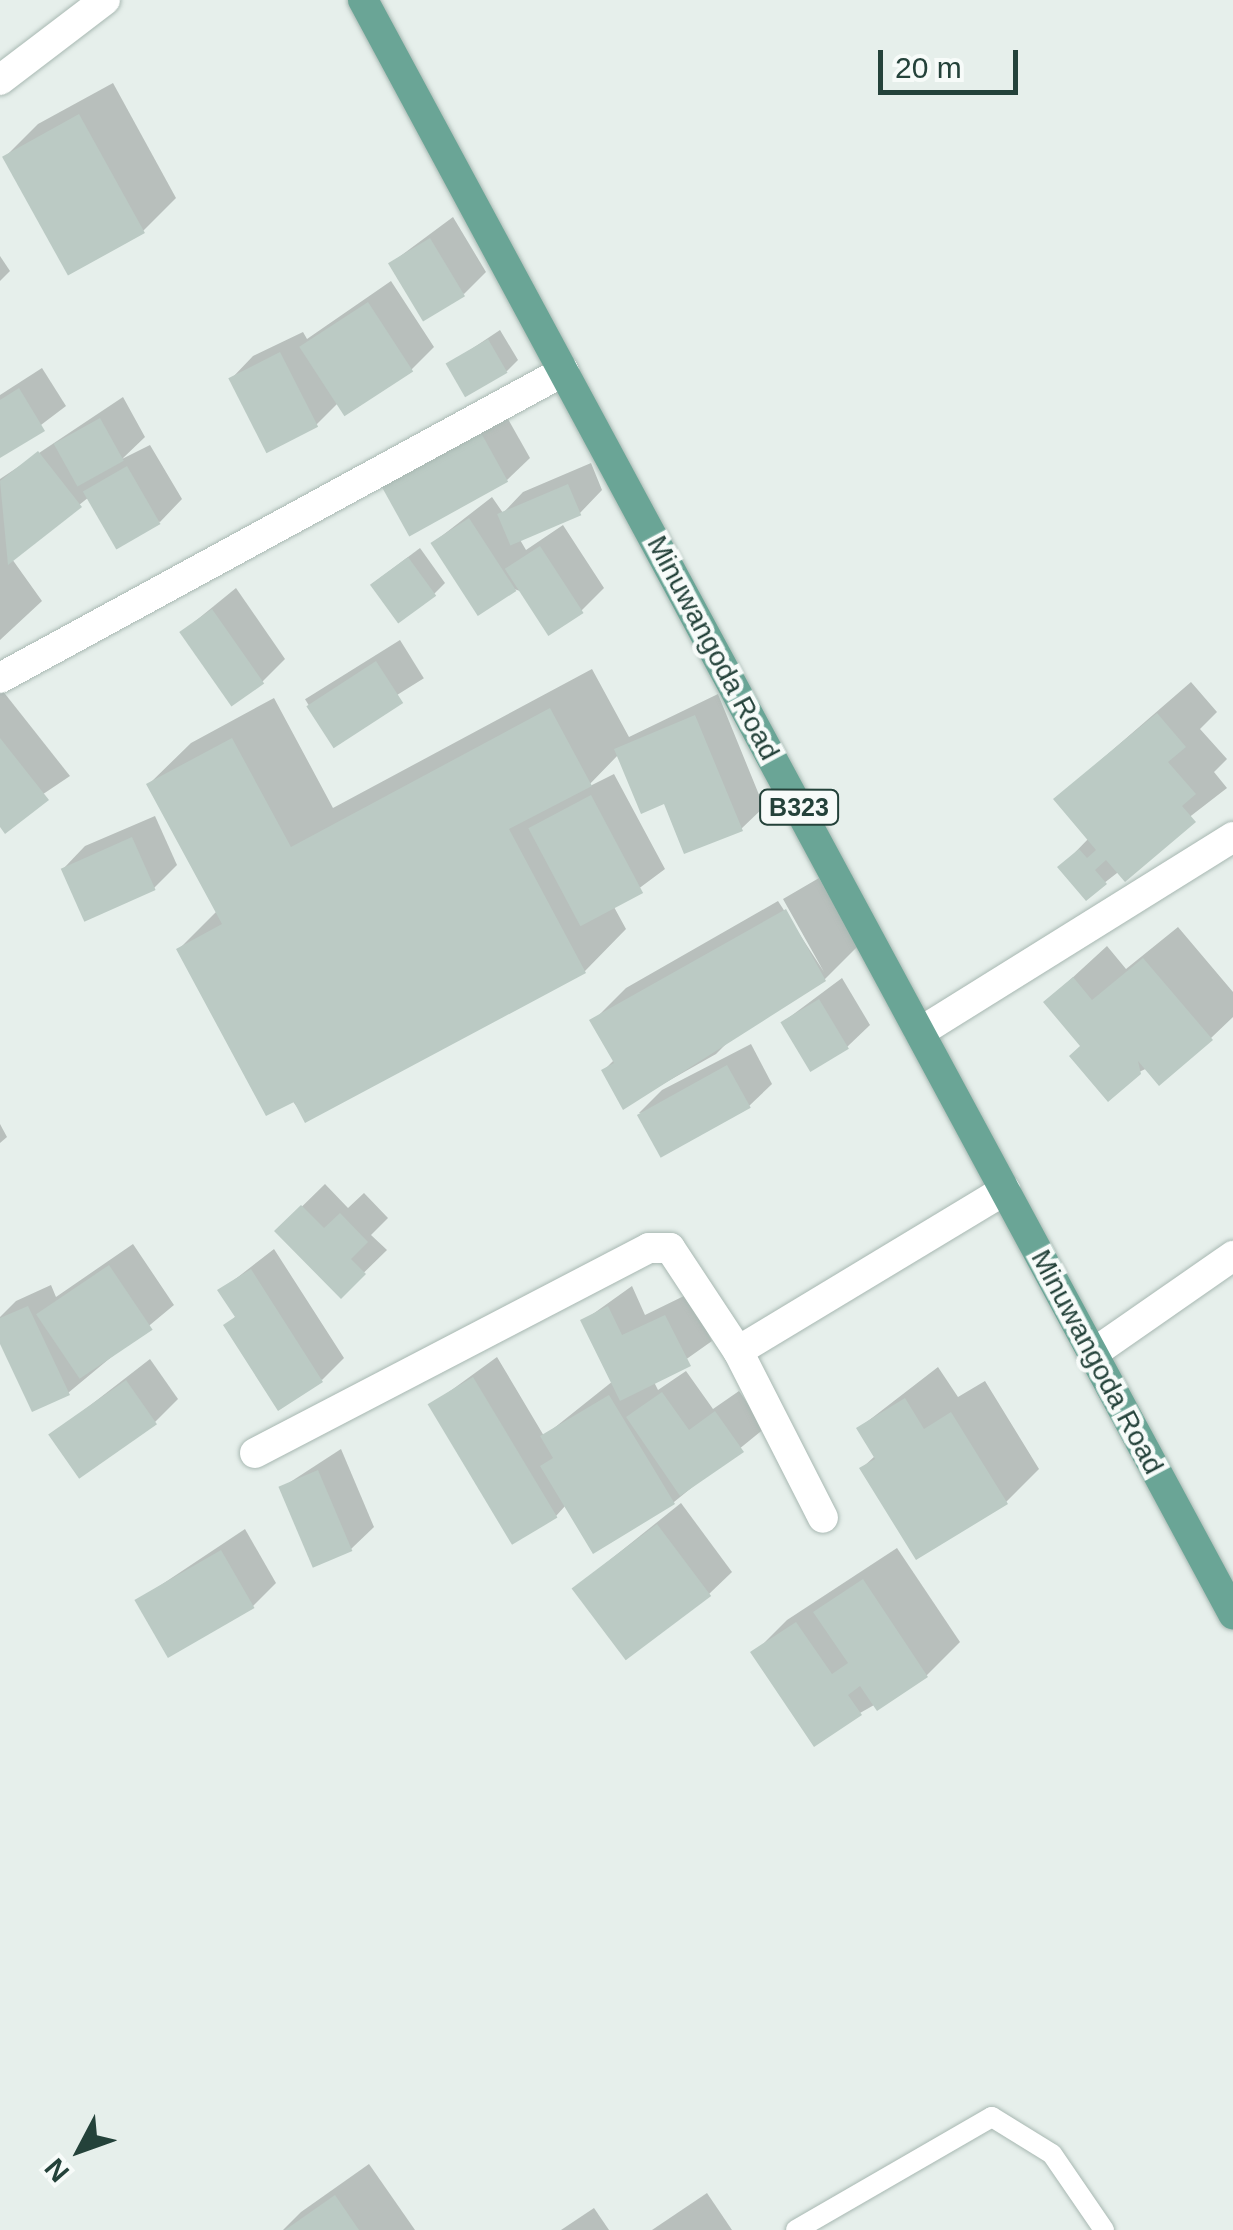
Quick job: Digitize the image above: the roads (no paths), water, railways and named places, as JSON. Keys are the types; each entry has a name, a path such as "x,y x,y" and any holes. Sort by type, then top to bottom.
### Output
{"main road":[{"name":"Minuwangoda Road","path":"363,0 1233,1614"}],"street":[{"path":"0,80 105,0"},
{"path":"0,678 564,372"},
{"path":"920,1032 1233,837"},
{"path":"738,1350 1005,1190"},
{"path":"255,1453 650,1248 670,1248 689,1265 738,1350 823,1518"},
{"path":"1092,1354 1233,1256"}],"lane":[{"path":"796,2230 992,2117 1052,2154 1104,2230"}]}
